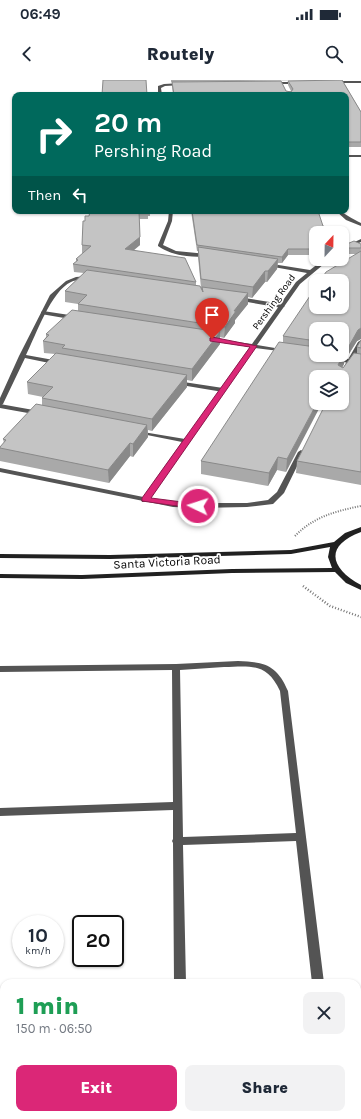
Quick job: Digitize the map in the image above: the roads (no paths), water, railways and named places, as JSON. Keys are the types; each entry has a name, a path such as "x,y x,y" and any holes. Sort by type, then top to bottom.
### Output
{"street":[{"path":"160,92 159,87 171,82 186,84"},
{"path":"270,83 305,82"},
{"path":"326,82 361,82"},
{"path":"283,83 286,89"},
{"path":"349,156 361,156"},
{"path":"171,214 170,221 160,245 163,248 175,252 212,256"},
{"path":"343,214 361,225"},
{"path":"349,246 361,240"},
{"path":"265,263 311,272"},
{"name":"Pershing Road","path":"145,500 298,283 318,266"},
{"path":"46,415 0,405 22,356 52,296 65,282 72,279 94,278"},
{"path":"235,299 282,306"},
{"path":"43,313 82,319"},
{"path":"205,338 289,352"},
{"path":"361,342 349,361 361,363"},
{"path":"22,356 68,364"},
{"path":"169,381 223,390"},
{"path":"130,430 187,440"},
{"path":"0,470 145,500 198,506 247,505 270,502 280,493 305,445"},
{"path":"361,529 341,537 334,544 331,557 335,570 345,580 361,588"},
{"name":"Santa Victoria Road","path":"0,556 110,557 277,553 295,552 334,544"},
{"name":"Santa Victoria Road","path":"0,576 82,577 232,571 335,570"},
{"path":"0,669 176,667 252,663 267,668 278,677 284,691 318,979"},
{"path":"176,667 180,979"},
{"path":"0,812 177,806"},
{"path":"177,841 301,837"}]}
